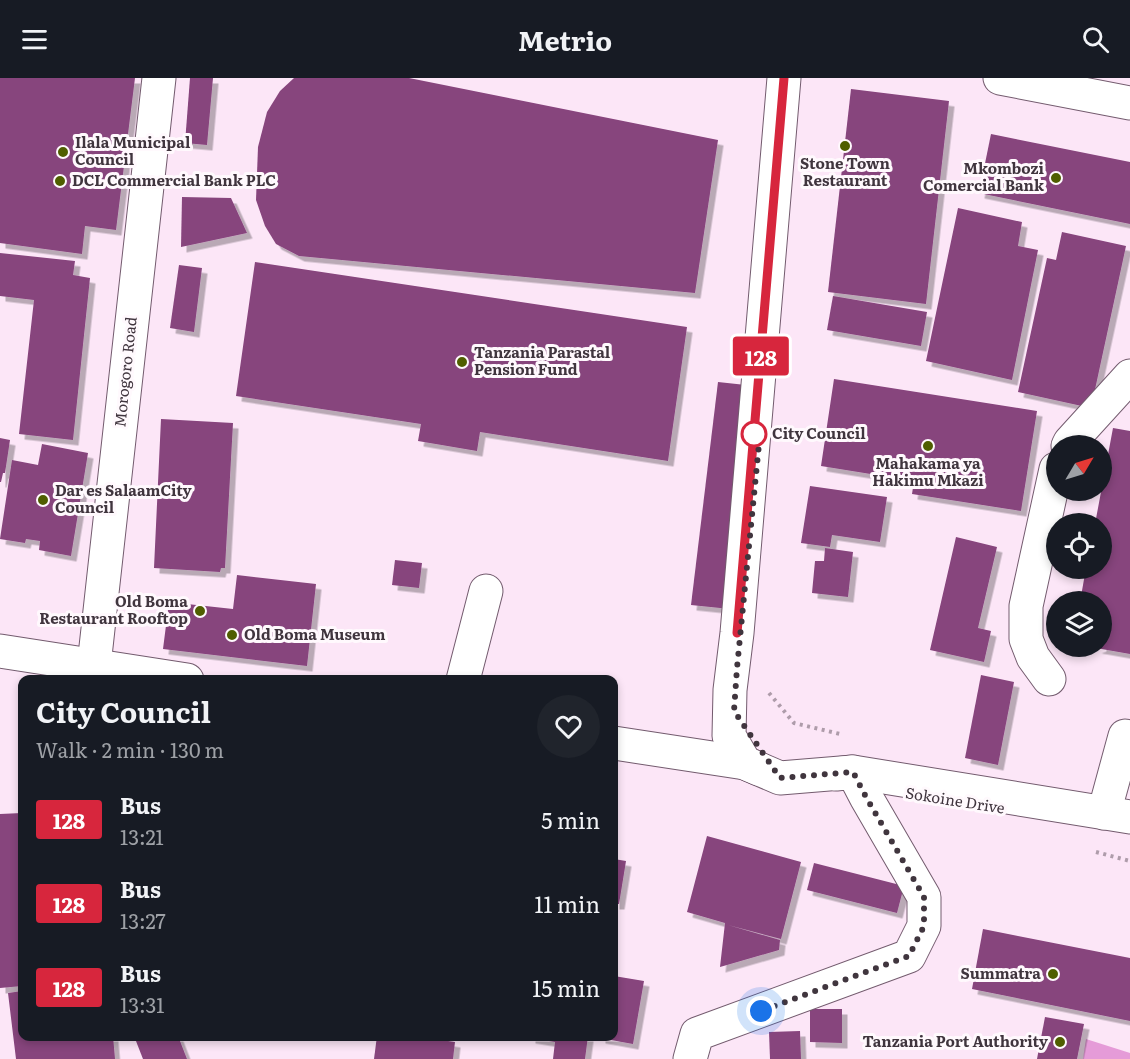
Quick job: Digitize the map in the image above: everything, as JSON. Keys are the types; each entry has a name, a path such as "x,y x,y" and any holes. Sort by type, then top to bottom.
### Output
{"street":[{"name":"Morogoro Road","path":"94,665 159,78"},
{"path":"745,763 729,736 730,690 737,633 784,78"},
{"path":"780,778 734,711 784,174 784,78"},
{"path":"1000,78 1130,103"},
{"path":"1076,435 1130,376"},
{"path":"1049,501 1026,606 1026,639 1033,657 1049,680"},
{"path":"464,675 486,591"},
{"path":"0,651 156,675"},
{"path":"0,675 44,657"},
{"path":"1120,814 1125,736"},
{"name":"Sokoine Drive","path":"618,744 745,763 780,778 1120,814"},
{"path":"690,1059 697,1034 909,956 924,926 924,897 853,772"},
{"name":"Sokoine Drive","path":"780,778 853,772 1120,814"}],"shaded area":[{"path":"1086,1039 1130,1053 1130,1059 1083,1059"}],"building":[{"name":"Ilala Municipal Council","path":"0,78 135,78 116,230 85,226 82,254 0,243"},
{"path":"190,78 213,78 207,145 185,143"},
{"path":"294,78 409,78 718,140 695,293 299,256 276,244 265,226 256,200 258,147 267,112 280,91"},
{"path":"851,89 949,101 926,304 828,292"},
{"name":"Mkombozi Comercial Bank","path":"991,134 1130,162 1130,224 979,193"},
{"path":"182,197 231,198 247,233 181,247"},
{"path":"958,208 1022,222 1018,246 1038,250 1012,380 926,361"},
{"path":"1062,232 1126,246 1091,408 1018,392 1047,258 1056,260"},
{"path":"0,253 75,261 73,275 90,278 73,440 19,434 34,300 0,296"},
{"name":"Tanzania Parastal Pension Fund","path":"255,262 687,327 668,461 480,432 477,451 418,441 421,424 236,396"},
{"path":"179,265 202,268 194,332 170,328"},
{"path":"833,296 927,312 921,346 827,330"},
{"name":"Mahakama ya Hakimu Mkazi","path":"834,379 1037,411 1021,511 912,494 914,481 821,466"},
{"path":"718,382 755,386 730,609 691,605"},
{"path":"161,419 233,423 225,568 221,568 220,572 154,568"},
{"path":"1113,428 1130,431 1130,654 1112,651 1112,591 1082,591 1084,579 1112,579 1112,513 1097,513 1099,501 1112,501"},
{"path":"0,438 10,440 5,473 3,473 1,482 0,482"},
{"name":"Dar es SalaamCity Council","path":"42,444 88,453 71,556 39,550 40,541 26,539 25,543 0,539 12,460 38,465"},
{"name":"Mahakama ya Hakimu Mkazi","path":"810,486 887,497 880,542 832,535 830,547 801,543"},
{"path":"956,537 997,547 978,628 991,631 984,662 930,650"},
{"path":"825,548 853,552 848,597 812,593 815,561 824,561"},
{"path":"395,560 422,563 419,588 392,585"},
{"path":"237,575 316,584 307,666 163,649 169,602 233,609"},
{"path":"981,675 1014,682 998,765 965,758"},
{"path":"18,813 18,986 0,988 0,814"},
{"path":"707,836 801,862 781,939 728,925 780,940 779,950 720,967 725,923 687,912"},
{"path":"618,860 626,861 618,904"},
{"path":"814,863 904,886 897,913 807,890"},
{"name":"Summatra","path":"983,929 1130,958 1130,1021 972,989"},
{"path":"618,977 644,981 633,1044 616,1041"},
{"path":"18,992 18,1041 113,1041 115,1059 16,1059 8,993"},
{"path":"810,1009 842,1009 842,1043 810,1042"},
{"name":"Tanzania Port Authority","path":"1045,1017 1084,1024 1077,1059 1037,1059"},
{"path":"800,1031 801,1059 770,1059 769,1032"},
{"path":"136,1041 180,1041 187,1059 143,1059"},
{"path":"376,1041 455,1042 453,1059 374,1059"},
{"path":"549,1041 587,1041 585,1059 553,1059 555,1042"}],"bus line":[{"name":"128","path":"737,633 784,78"}],"place":[{"name":"Stone Town Restaurant","path":"845,146"},
{"name":"Ilala Municipal Council","path":"63,152"},
{"name":"Mkombozi Comercial Bank","path":"1056,178"},
{"name":"DCL Commercial Bank PLC","path":"60,181"},
{"name":"Tanzania Parastal Pension Fund","path":"462,362"},
{"name":"City Council","path":"754,434"},
{"name":"Mahakama ya Hakimu Mkazi","path":"928,446"},
{"name":"Dar es SalaamCity Council","path":"43,500"},
{"name":"Old Boma Restaurant Rooftop","path":"200,611"},
{"name":"Old Boma Museum","path":"232,635"},
{"name":"Summatra","path":"1053,974"},
{"name":"Tanzania Port Authority","path":"1060,1042"}],"route":[{"path":"754,434 760,434 734,711 780,778 853,772 924,897 924,926 909,956 761,1011"}]}
